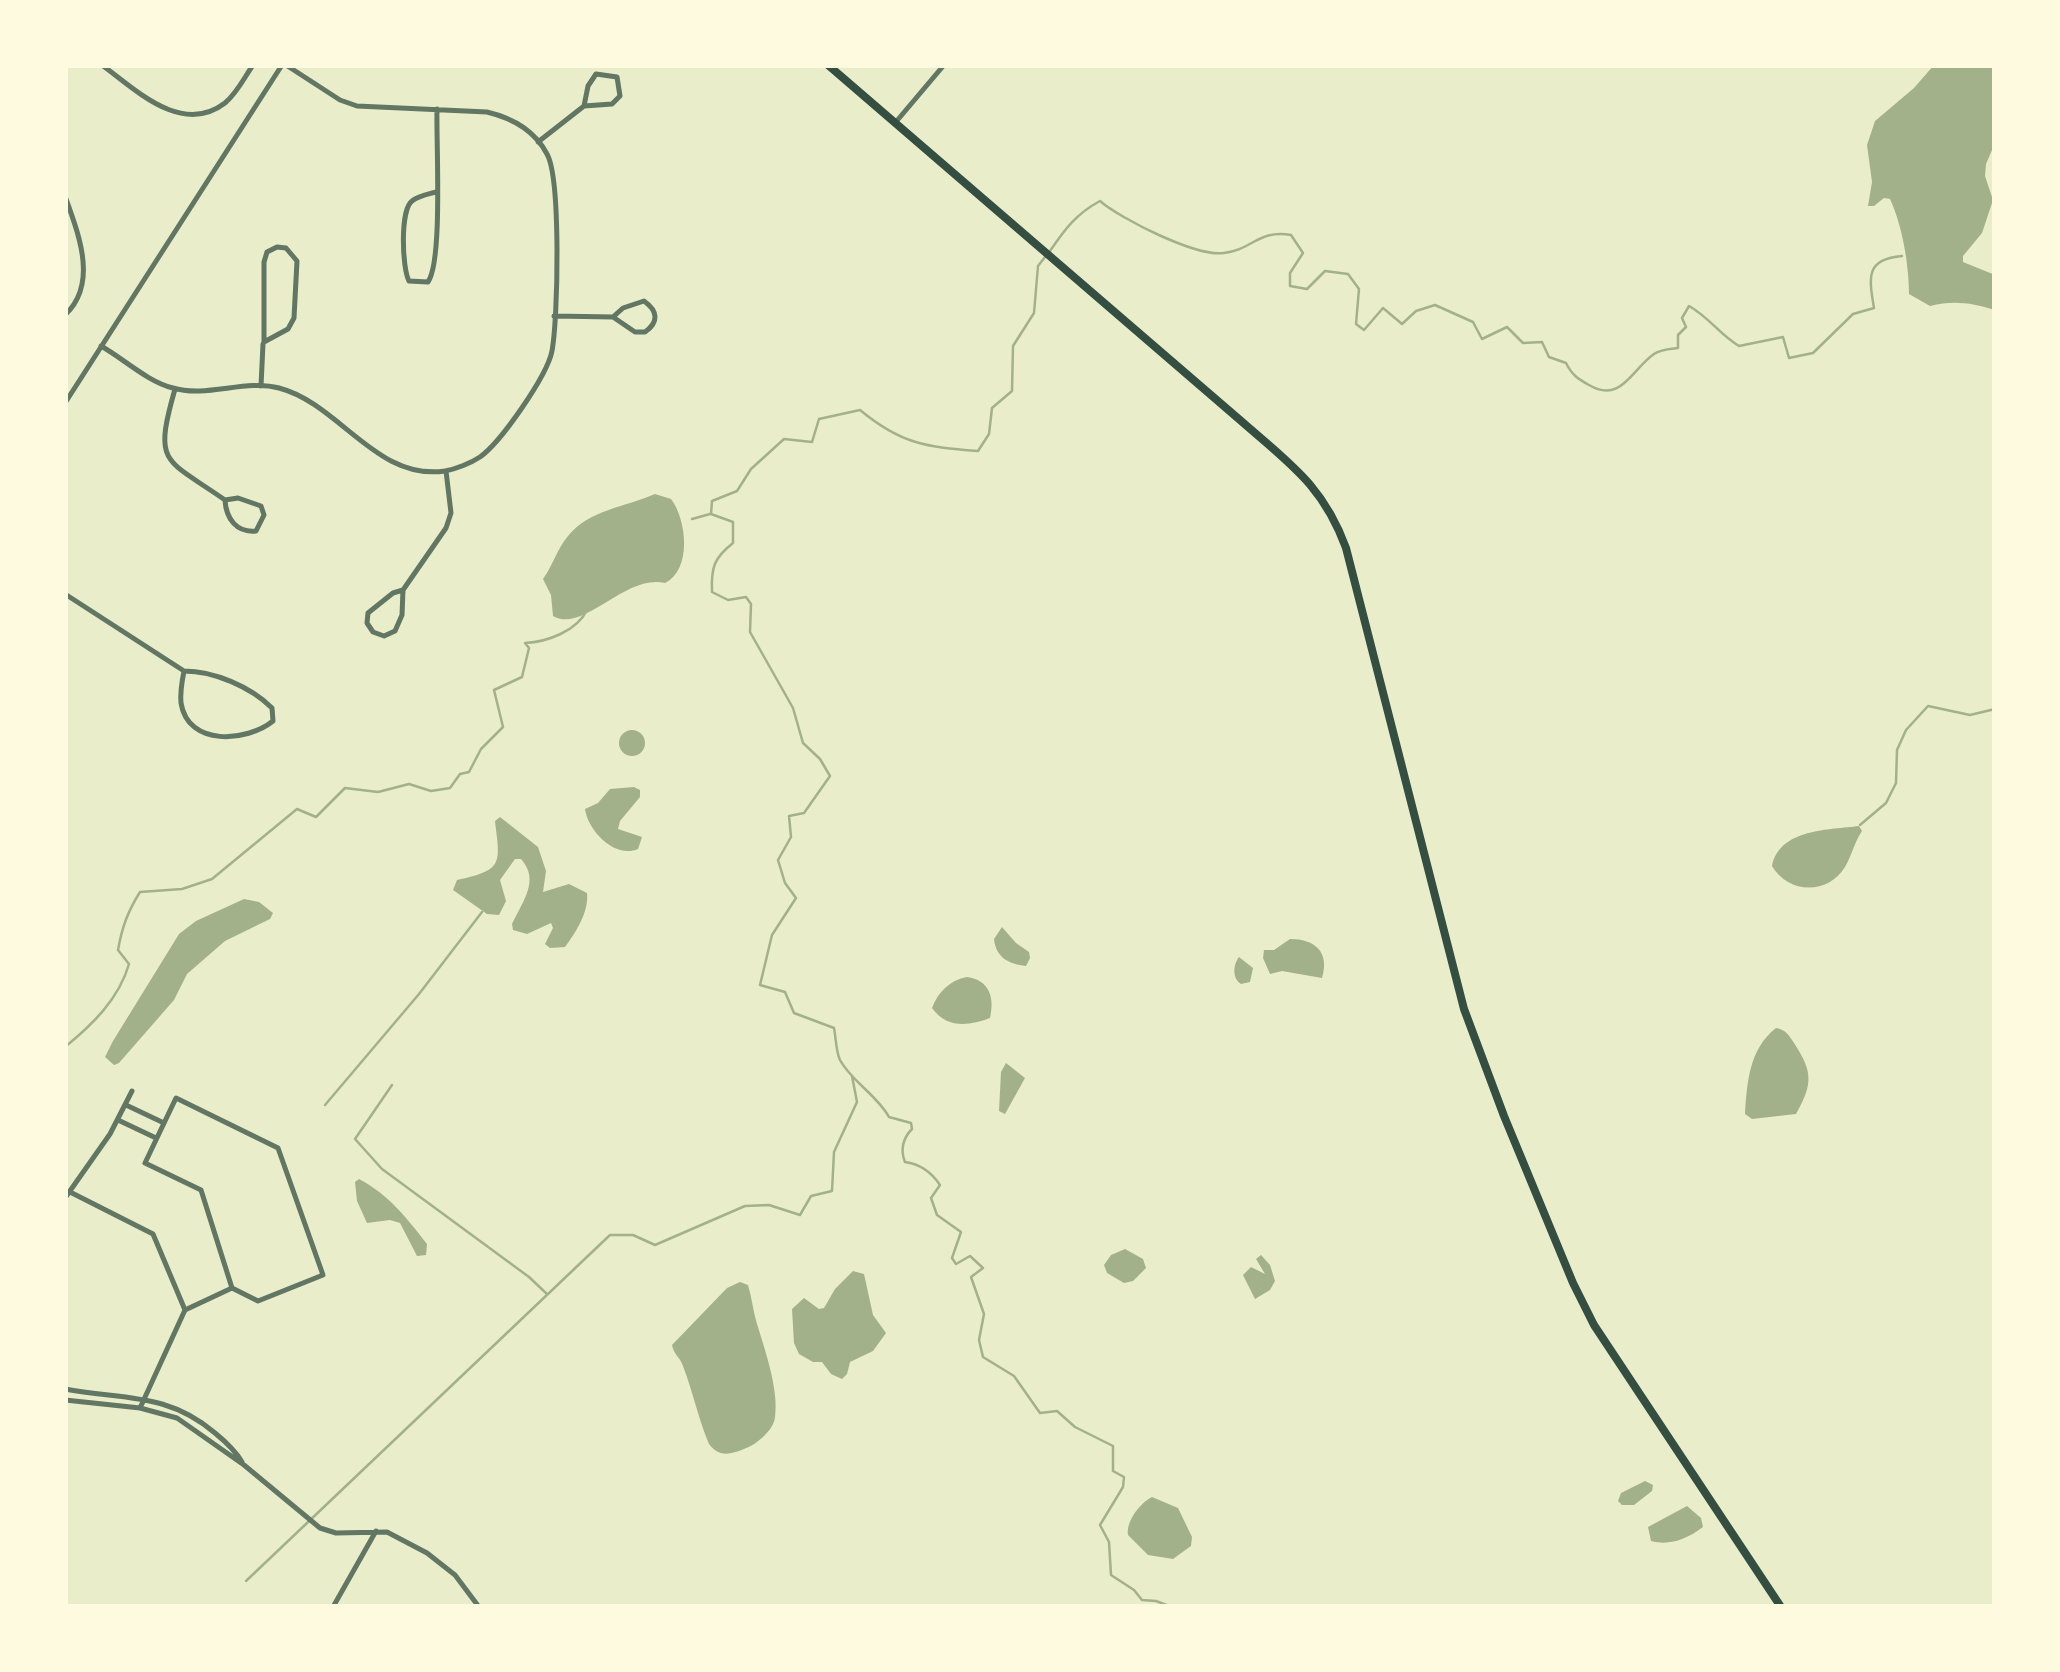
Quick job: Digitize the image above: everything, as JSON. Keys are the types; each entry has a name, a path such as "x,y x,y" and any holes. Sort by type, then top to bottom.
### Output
{"main road":[{"path":"828,65 1306,478 1324,500 1346,548 1453,974 1504,1116 1573,1283 1594,1324 1782,1607"}],"street":[{"path":"102,65 141,94 172,112 186,115 203,114 227,101 252,65"},
{"path":"65,403 101,346 284,65 340,100 357,106 470,110 508,116 548,155 554,184 552,352 544,372 480,457 446,471 398,466 313,406 281,389 175,389 101,346"},
{"path":"895,123 944,65"},
{"path":"538,142 584,106 612,104 620,96 617,76 596,74 588,86 584,106"},
{"path":"436,109 436,192 435,272 428,282 420,284 410,280 404,271 405,210 413,200 436,192"},
{"path":"65,196 82,244 84,278 72,308 65,315"},
{"path":"262,386 264,262 267,252 286,248 297,261 294,318 288,328 264,342"},
{"path":"554,316 614,317 635,332 645,332 654,326 656,318 653,306 644,301 634,302 614,317"},
{"path":"175,389 162,437 169,461 225,500 238,498 261,506 264,515 256,532 236,528 225,500"},
{"path":"403,590 368,613 367,622 373,632 384,636 395,631 402,615 403,590 446,528 452,513 446,471"},
{"path":"65,594 184,671 231,682 262,697 272,708 272,720 260,732 241,736 223,738 204,733 188,720 181,705 184,671"},
{"path":"132,1091 118,1120 67,1195 153,1234 184,1310"},
{"path":"176,1098 278,1148 323,1275 258,1300 232,1288 201,1190 145,1163 164,1123 176,1098"},
{"path":"126,1105 164,1123"},
{"path":"118,1120 157,1138"},
{"path":"140,1408 184,1310 232,1288"},
{"path":"65,1389 171,1405 196,1418 237,1453 244,1465"},
{"path":"65,1400 140,1408 183,1422 244,1465 318,1526 336,1533 376,1531 402,1538 441,1562 462,1582 479,1607"},
{"path":"333,1607 376,1531"}],"shaded area":[{"path":"1934,65 1995,65 1995,143 1985,176 1993,200 1982,233 1963,256 1963,262 1995,275 1995,310 1963,303 1930,306 1909,294 1904,245 1890,199 1868,206 1872,182 1867,145 1875,121"},
{"path":"655,494 671,499 681,519 683,556 674,577 665,583 635,586 578,617 553,616 551,595 543,579 568,536 586,520"},
{"path":"632,730 641,734 645,743 641,752 632,756 623,752 619,743 623,734"},
{"path":"610,789 640,790 640,797 618,829 642,837 638,849 620,850 597,834 585,809 598,803"},
{"path":"500,817 538,847 546,871 543,892 569,884 587,893 584,914 565,947 550,948 545,944 553,928 551,923 527,934 513,930 529,883 527,867 521,859 515,859 500,880 506,901 499,915 487,914 453,890 457,880 483,873 496,863 495,821"},
{"path":"1859,826 1862,831 1847,862 1829,883 1798,886 1772,866 1785,844 1795,838 1821,830"},
{"path":"244,899 259,902 273,913 270,919 225,941 187,974 174,1000 114,1065 105,1057 179,934 196,921"},
{"path":"1002,927 1029,952 1026,966 1009,962 997,951 994,939"},
{"path":"1290,939 1307,941 1318,949 1324,961 1322,978 1282,971 1270,974 1264,950 1274,950"},
{"path":"1239,957 1253,968 1250,982 1241,984 1236,978"},
{"path":"967,977 981,982 989,991 990,1018 966,1024 944,1020 932,1008 935,1002 950,984"},
{"path":"1776,1028 1787,1033 1800,1053 1809,1078 1806,1094 1796,1114 1752,1119 1745,1114 1751,1067 1760,1046"},
{"path":"1006,1063 1025,1078 1005,1114 999,1111 1001,1072"},
{"path":"359,1179 404,1216 427,1244 426,1255 417,1256 400,1223 367,1223 357,1201 355,1182"},
{"path":"1125,1249 1143,1259 1146,1268 1133,1281 1124,1283 1107,1273 1104,1265 1111,1255"},
{"path":"1261,1255 1270,1265 1275,1281 1270,1290 1255,1299 1243,1275 1251,1267 1265,1274 1256,1259"},
{"path":"853,1271 864,1274 873,1315 886,1333 873,1351 850,1362 842,1379 831,1374 822,1362 799,1354 794,1343 792,1309 804,1298 819,1309 824,1308 835,1289"},
{"path":"740,1282 748,1285 770,1370 775,1417 759,1441 725,1454 709,1444 672,1345 727,1288"},
{"path":"1645,1481 1653,1485 1652,1491 1634,1505 1618,1501 1621,1493"},
{"path":"1152,1497 1178,1508 1192,1537 1191,1546 1173,1559 1148,1555 1128,1535 1135,1513"},
{"path":"1687,1506 1701,1518 1703,1527 1678,1540 1651,1541 1648,1527"}],"waterway":[{"path":"1050,251 1072,223 1100,201 1159,235 1211,253 1234,251 1271,235 1291,235 1303,253 1290,273 1290,286 1307,289 1325,271 1348,274 1359,289 1356,324 1364,330 1383,308 1402,324 1416,311 1435,305 1473,322 1482,339 1507,327 1523,343 1542,342 1549,357 1566,363 1578,379 1600,390 1618,388 1654,354 1678,348 1678,335 1686,327 1682,318 1689,306 1739,346 1783,337 1789,358 1813,353 1853,314 1874,308 1872,272 1881,261 1902,256"},
{"path":"1045,257 1038,266 1034,313 1013,346 1012,391 992,408 989,434 978,451 915,442 888,430 860,410 819,419 812,442 784,439 751,469 737,491 712,501 711,514 733,522 733,543 715,564 712,592 728,600 746,597 751,604 750,632 793,708 803,743 820,759 830,776 804,813 789,816 791,837 778,860 785,883 796,898 772,935 760,985 785,992 794,1013 834,1028 845,1068 889,1117 911,1123 912,1129 903,1144 903,1158 925,1170 940,1185 931,1198 937,1215 961,1232 952,1258 956,1264 970,1256 983,1268 971,1277 984,1314 979,1340 983,1357 1014,1376 1040,1413 1057,1411 1075,1427 1113,1446 1113,1471 1124,1477 1123,1487 1100,1525 1109,1542 1111,1575 1142,1600 1172,1607"},
{"path":"692,519 710,514"},
{"path":"65,1047 85,1030 119,989 129,964 118,950 121,934 140,892 182,889 212,879 297,809 316,817 345,788 378,792 409,784 431,791 450,788 460,774 469,772 481,749 503,727 494,690 522,677 529,648 525,643 560,634 576,624 587,610"},
{"path":"1860,825 1886,803 1896,783 1897,750 1906,730 1928,706 1970,715 1995,709"},
{"path":"325,1105 482,912"},
{"path":"246,1581 610,1235 633,1235 655,1245 745,1206 769,1205 800,1215 811,1196 832,1191 834,1152 857,1102 852,1076"},
{"path":"392,1085 355,1139 382,1169 547,1294"}]}
